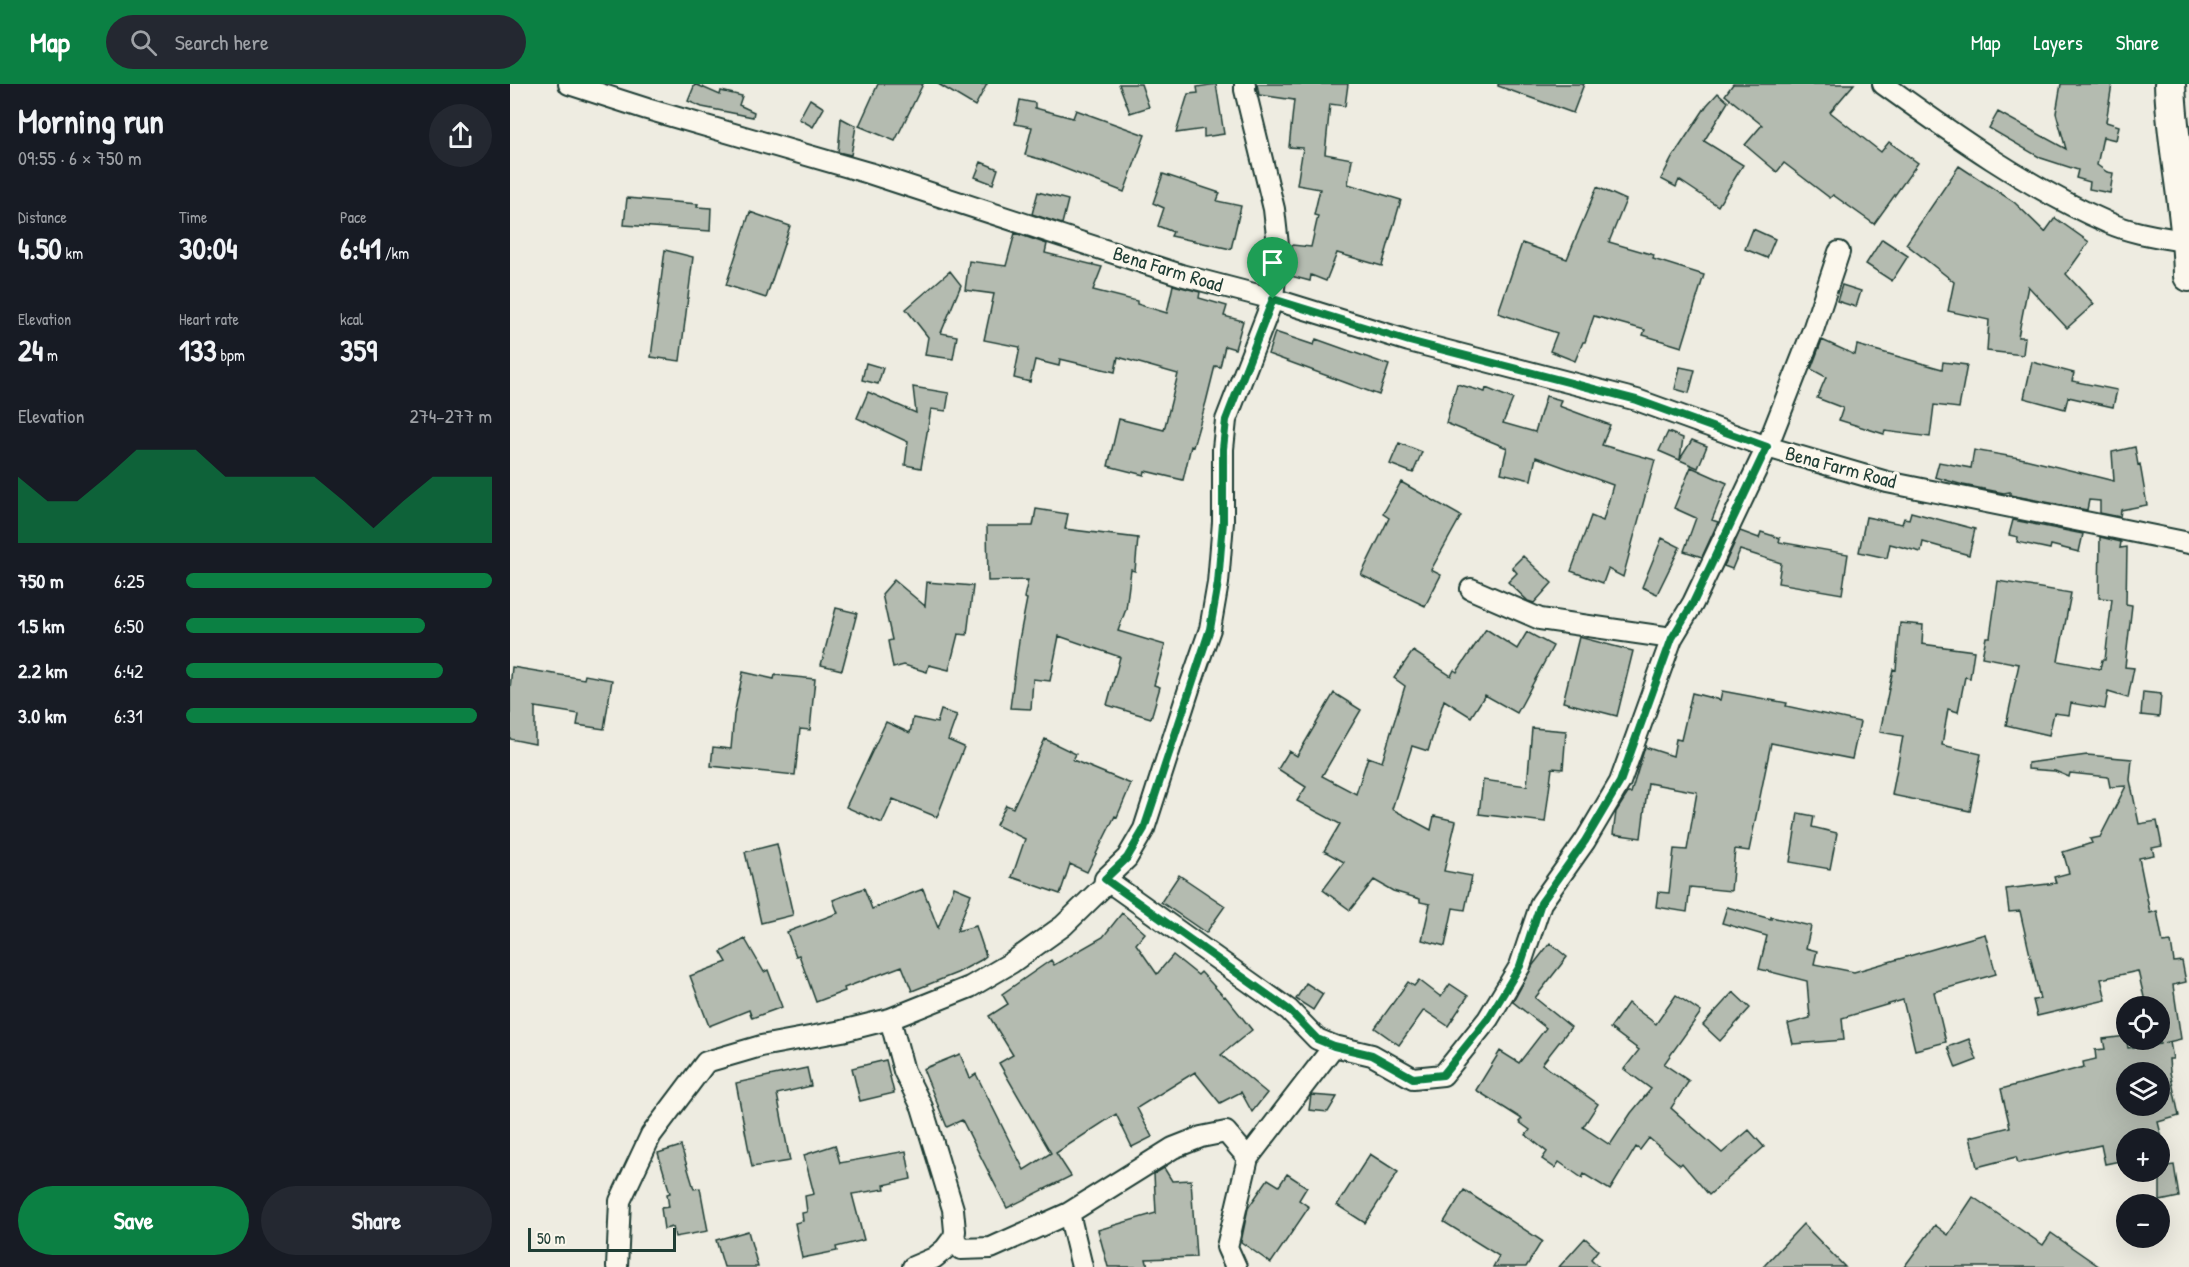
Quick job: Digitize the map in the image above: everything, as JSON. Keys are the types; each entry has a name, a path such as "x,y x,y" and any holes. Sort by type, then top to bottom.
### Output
{"main road":[{"path":"2176,99 2189,242 2189,276"}],"street":[{"name":"Bena Farm Road","path":"569,84 869,173 1180,275 1273,299 1409,341 1637,400 1767,447 1887,482 2189,543"},
{"path":"617,1267 620,1201 651,1136 706,1062 761,1046 842,1031 890,1019 970,987 1011,963 1063,926 1104,886 1105,879 1127,858 1144,829 1210,629 1218,583 1226,420 1273,299 1278,245 1274,208 1245,84"},
{"path":"1883,84 2033,184 2110,223 2138,232 2189,242"},
{"path":"1105,879 1289,1010 1317,1039 1334,1046 1372,1055 1413,1078 1443,1075 1493,1010 1520,966 1541,903 1585,841 1620,782 1672,638 1693,603 1767,447 1813,330 1839,252"},
{"path":"1471,589 1540,619 1672,638"},
{"path":"890,1019 904,1071 922,1107 953,1209 954,1237 961,1249 991,1248 1069,1213 1173,1148 1201,1137 1226,1132 1248,1158"},
{"path":"1236,1267 1227,1246 1248,1158 1334,1046"},
{"path":"1069,1213 1082,1267"},
{"path":"913,1267 934,1258 954,1237"}],"building":[{"path":"695,84 720,95 721,91 742,96 739,105 754,112 753,117 702,107 688,101"},
{"path":"878,84 923,84 895,141 859,126"},
{"path":"938,84 987,84 975,106"},
{"path":"1119,84 1141,84 1149,107 1130,113"},
{"path":"1216,84 1224,134 1204,137 1204,129 1176,133 1188,94 1198,93 1197,87"},
{"path":"1257,84 1348,84 1345,106 1330,104 1325,154 1352,159 1348,184 1401,200 1382,266 1337,253 1326,281 1311,275 1310,281 1287,275 1292,245 1311,247 1318,216 1314,215 1320,189 1297,185 1303,148 1289,147 1294,100 1259,95"},
{"path":"1498,84 1584,84 1573,113 1498,86"},
{"path":"1733,84 1854,84 1830,112 1881,152 1889,142 1918,163 1874,224 1833,195 1830,198 1784,163 1777,172 1745,145 1762,125 1725,95"},
{"path":"2061,84 2112,84 2106,122 2119,126 2116,140 2103,137 2097,165 2113,173 2110,193 2089,189 2090,182 2076,178 2078,170 2041,158 1989,128 1998,112 2066,149 2056,113"},
{"path":"1718,93 1728,102 1704,141 1743,165 1718,206 1679,180 1676,187 1661,179 1707,105"},
{"path":"810,99 824,108 813,127 799,119"},
{"path":"1020,100 1035,103 1035,108 1073,118 1076,110 1145,135 1124,192 1025,155 1032,127 1015,124"},
{"path":"841,118 856,126 851,155 838,152"},
{"path":"981,162 998,169 993,184 975,177"},
{"path":"1959,166 2014,202 2045,232 2055,218 2089,242 2066,274 2094,304 2067,328 2028,286 2018,337 2025,337 2023,355 1987,351 1989,320 1948,311 1954,282 1906,244"},
{"path":"1163,174 1220,193 1217,201 1241,206 1231,249 1171,236 1173,232 1158,226 1164,208 1153,203"},
{"path":"1597,187 1626,200 1609,242 1654,255 1653,259 1704,275 1682,347 1643,335 1645,330 1594,316 1585,342 1575,361 1550,351 1557,333 1498,313 1522,243 1567,259"},
{"path":"1038,192 1068,200 1062,224 1032,214"},
{"path":"627,198 698,204 697,207 711,208 710,231 624,225"},
{"path":"750,212 790,226 766,298 726,285"},
{"path":"1753,229 1775,239 1767,258 1745,249"},
{"path":"1015,233 1047,244 1045,253 1102,267 1093,290 1137,301 1137,304 1167,313 1173,285 1200,292 1199,298 1227,306 1224,316 1243,321 1235,349 1225,346 1220,367 1215,366 1183,480 1145,471 1144,475 1108,466 1119,419 1164,430 1178,374 1118,357 1115,372 1060,359 1059,366 1035,360 1030,382 1014,378 1020,347 984,340 994,294 965,290 969,261 1006,266"},
{"path":"1882,239 1908,256 1892,281 1866,264"},
{"path":"665,250 693,257 680,361 651,357"},
{"path":"950,271 961,285 941,333 957,336 953,359 925,355 928,337 906,309"},
{"path":"1842,285 1861,291 1856,307 1837,301"},
{"path":"1275,332 1314,345 1316,339 1389,365 1379,395 1268,354"},
{"path":"1822,340 1855,355 1857,345 1942,369 1943,362 1967,365 1959,408 1934,405 1930,437 1885,431 1884,434 1839,420 1843,408 1817,398 1826,377 1811,369"},
{"path":"2032,362 2074,373 2072,381 2117,390 2113,407 2068,397 2065,409 2024,398"},
{"path":"866,363 883,368 878,384 862,380"},
{"path":"1680,367 1695,370 1689,393 1675,389"},
{"path":"1457,384 1485,392 1486,388 1513,399 1503,423 1535,432 1546,396 1561,400 1559,406 1610,425 1602,445 1655,460 1623,577 1608,569 1603,583 1571,571 1591,516 1603,521 1613,485 1536,457 1531,480 1501,473 1507,448 1446,423"},
{"path":"913,387 949,393 946,411 931,409 921,468 905,465 908,442 857,418 868,392 916,413"},
{"path":"1668,432 1683,438 1680,459 1692,440 1707,446 1698,468 1659,451"},
{"path":"1399,443 1422,452 1413,473 1390,464"},
{"path":"2135,447 2147,505 2121,510 2120,517 2100,513 2100,501 2089,500 2087,510 2010,495 2010,492 2004,493 1963,485 1935,477 1939,462 1971,468 1974,450 2025,459 2114,481 2112,452"},
{"path":"1691,467 1727,483 1712,520 1718,522 1702,557 1684,551 1696,518 1674,508"},
{"path":"1401,482 1461,516 1431,570 1441,575 1425,606 1361,575 1389,518 1383,514"},
{"path":"1036,509 1068,514 1065,529 1138,538 1135,571 1131,570 1126,609 1118,631 1165,645 1154,685 1160,687 1151,718 1107,705 1120,657 1059,636 1050,681 1033,679 1031,709 1010,708 1028,580 988,581 987,526 1033,526"},
{"path":"1911,512 1975,529 1969,555 1923,542 1921,552 1890,544 1887,558 1859,552 1866,517 1902,524 1904,518 1909,519"},
{"path":"2013,520 2083,534 2079,552 2051,545 2050,549 2017,542 2018,537 2009,535"},
{"path":"1740,531 1759,538 1761,532 1780,538 1779,542 1848,554 1842,594 1778,583 1781,563 1740,550 1732,569 1724,566"},
{"path":"2100,537 2121,542 2120,548 2127,547 2126,604 2132,605 2125,667 2134,668 2128,698 2108,692 2105,709 2071,703 2069,715 2054,713 2049,735 2006,725 2019,664 1982,657 1986,637 1990,637 1998,581 2071,593 2058,661 2100,669 2102,660 2105,660 2112,599 2099,598"},
{"path":"1662,538 1680,547 1657,594 1642,587"},
{"path":"1523,556 1552,583 1534,603 1528,601 1508,582 1517,573 1512,567"},
{"path":"894,580 925,606 927,582 973,586 967,635 958,634 949,670 929,665 927,672 904,665 893,668 888,641 892,640 882,594"},
{"path":"836,608 857,613 842,670 821,665"},
{"path":"1900,623 1923,625 1922,644 1974,651 1970,678 1965,677 1958,712 1948,709 1942,745 1981,754 1970,811 1892,795 1903,736 1880,732 1893,669 1896,670"},
{"path":"1486,629 1517,649 1527,632 1553,646 1517,713 1485,695 1471,717 1444,700 1428,751 1412,746 1392,809 1431,830 1434,816 1456,821 1444,871 1472,876 1465,910 1453,908 1445,946 1422,940 1430,904 1420,902 1420,899 1393,891 1374,880 1350,910 1323,890 1344,862 1324,851 1340,824 1297,801 1306,787 1278,769 1289,751 1297,756 1334,693 1361,710 1322,776 1356,794 1368,757 1382,762 1405,686 1394,678 1413,651 1451,676 1454,670 1457,672"},
{"path":"1579,637 1633,651 1617,716 1563,702"},
{"path":"512,667 584,679 585,675 612,680 604,729 577,725 579,714 535,707 535,744 510,739"},
{"path":"743,672 774,679 775,675 815,679 810,730 800,729 795,775 711,766 713,747 731,749 734,715"},
{"path":"1722,691 1787,703 1786,706 1860,722 1852,759 1771,743 1749,851 1735,849 1731,891 1690,887 1687,912 1656,907 1658,892 1669,893 1674,849 1687,850 1697,792 1648,783 1641,838 1613,834 1616,812 1628,793 1631,793 1645,747 1673,756 1676,739 1681,740 1692,693 1720,700"},
{"path":"2143,692 2161,694 2159,717 2141,715"},
{"path":"941,710 957,715 948,740 964,747 937,817 893,799 882,823 846,807 886,722 910,733 913,718 937,723"},
{"path":"1532,728 1566,731 1563,769 1552,768 1545,822 1479,814 1483,780 1527,786"},
{"path":"1045,739 1076,754 1073,760 1131,784 1117,817 1115,816 1087,872 1070,864 1060,894 1012,877 1025,839 996,825 1006,805 1013,808"},
{"path":"2087,755 2132,759 2130,780 2139,824 2157,821 2162,846 2152,848 2154,855 2139,858 2150,913 2157,911 2163,943 2171,942 2174,962 2182,961 2186,982 2173,985 2181,1039 2170,1042 2170,996 2144,996 2138,971 2101,979 2106,1000 2037,1016 2033,1000 2040,999 2020,911 2009,912 2006,889 2056,883 2054,877 2069,873 2063,852 2092,843 2090,839 2100,837 2126,786 2110,787 2108,777 2070,773 2069,777 2055,771 2028,769 2028,763"},
{"path":"1798,813 1814,816 1812,827 1837,833 1830,869 1790,862"},
{"path":"777,844 793,915 761,923 745,852"},
{"path":"1179,875 1225,906 1206,933 1161,902"},
{"path":"954,887 971,894 957,931 976,926 986,956 957,973 912,991 902,966 844,988 845,991 816,1002 799,955 796,956 787,932 838,913 833,900 864,888 872,909 923,889 938,928"},
{"path":"1727,907 1771,919 1771,917 1811,926 1806,948 1817,951 1814,964 1854,972 1985,934 1996,974 1934,992 1946,1042 1915,1050 1903,1000 1842,1018 1844,1040 1793,1044 1788,1024 1810,1018 1807,981 1759,969 1767,936 1722,923"},
{"path":"1122,913 1145,933 1136,944 1157,974 1173,955 1198,975 1201,972 1225,996 1252,1030 1221,1055 1267,1093 1252,1112 1241,1092 1220,1103 1195,1072 1137,1108 1152,1137 1132,1147 1116,1114 1056,1153 1071,1176 1007,1208 962,1120 947,1127 923,1069 960,1054 970,1078 976,1074 1024,1170 1051,1153 999,1063 1013,1055 989,1016 1008,1004 1002,994 1051,960 1054,965 1103,937"},
{"path":"745,939 764,972 768,970 782,1007 752,1018 749,1010 709,1026 690,976 727,962 721,952"},
{"path":"1550,943 1567,957 1535,998 1571,1027 1542,1064 1598,1104 1583,1127 1610,1145 1631,1113 1651,1089 1624,1069 1639,1050 1610,1028 1628,1003 1656,1024 1676,995 1701,1012 1664,1064 1689,1081 1671,1108 1722,1153 1749,1130 1764,1147 1709,1195 1682,1163 1680,1165 1649,1138 1640,1150 1636,1147 1610,1190 1584,1174 1582,1178 1559,1162 1555,1168 1542,1159 1547,1152 1526,1135 1530,1130 1519,1122 1522,1119 1476,1090 1500,1051 1519,1063 1546,1028 1513,1002 1533,965"},
{"path":"1419,980 1441,997 1450,984 1468,996 1448,1026 1424,1010 1399,1045 1375,1028 1408,982 1414,986"},
{"path":"1306,983 1323,994 1313,1010 1296,999"},
{"path":"1733,992 1750,1008 1720,1041 1703,1025"},
{"path":"2116,1037 2116,1050 2170,1050 2170,1042 2173,1059 2169,1059 2169,1062 2116,1062 2116,1116 2170,1116 2170,1072 2179,1116 2158,1122 2160,1128 2116,1128 2116,1162 2105,1164 2101,1145 2018,1163 2016,1157 1977,1167 1970,1137 2010,1127 2001,1089 2084,1067 2083,1062 2096,1059 2095,1050 2105,1049 2103,1039"},
{"path":"1969,1039 1977,1060 1956,1068 1948,1047"},
{"path":"886,1060 894,1093 860,1101 852,1068"},
{"path":"807,1068 811,1086 777,1094 790,1161 752,1167 736,1083"},
{"path":"1311,1095 1337,1097 1328,1112 1309,1110"},
{"path":"835,1145 840,1163 906,1151 911,1179 884,1185 885,1189 852,1194 864,1240 836,1247 837,1251 802,1258 795,1223 803,1221 802,1213 807,1212 805,1196 814,1194 804,1155"},
{"path":"681,1146 694,1189 700,1188 708,1231 675,1237 673,1227 664,1229 661,1208 669,1207 667,1194 670,1193 658,1153"},
{"path":"1370,1154 1398,1172 1365,1223 1337,1205"},
{"path":"2174,1165 2179,1197 2170,1199 2170,1194 2160,1194 2160,1182 2170,1182 2170,1166"},
{"path":"1164,1168 1172,1181 1191,1180 1196,1257 1146,1259 1148,1267 1108,1267 1098,1230 1156,1213 1154,1174"},
{"path":"1287,1174 1307,1187 1299,1200 1309,1207 1271,1263 1241,1242 1248,1208 1268,1179 1279,1186"},
{"path":"1464,1190 1542,1241 1526,1267 1493,1267 1499,1256 1444,1222"},
{"path":"1973,1197 2043,1245 2051,1233 2100,1267 1904,1267 1935,1225 1948,1235"},
{"path":"1803,1224 1845,1267 1763,1267"},
{"path":"748,1231 758,1267 724,1267 716,1240"},
{"path":"1585,1238 1598,1250 1591,1259 1599,1267 1559,1267"}],"route":[{"path":"1273,299 1409,341 1637,400 1767,447 1693,603 1672,638 1620,782 1585,841 1541,903 1520,966 1488,1019 1443,1075 1413,1078 1372,1055 1334,1046 1317,1039 1289,1010 1105,879 1127,858 1144,829 1210,629 1218,583 1223,522 1223,449 1226,420 1273,299"}]}
